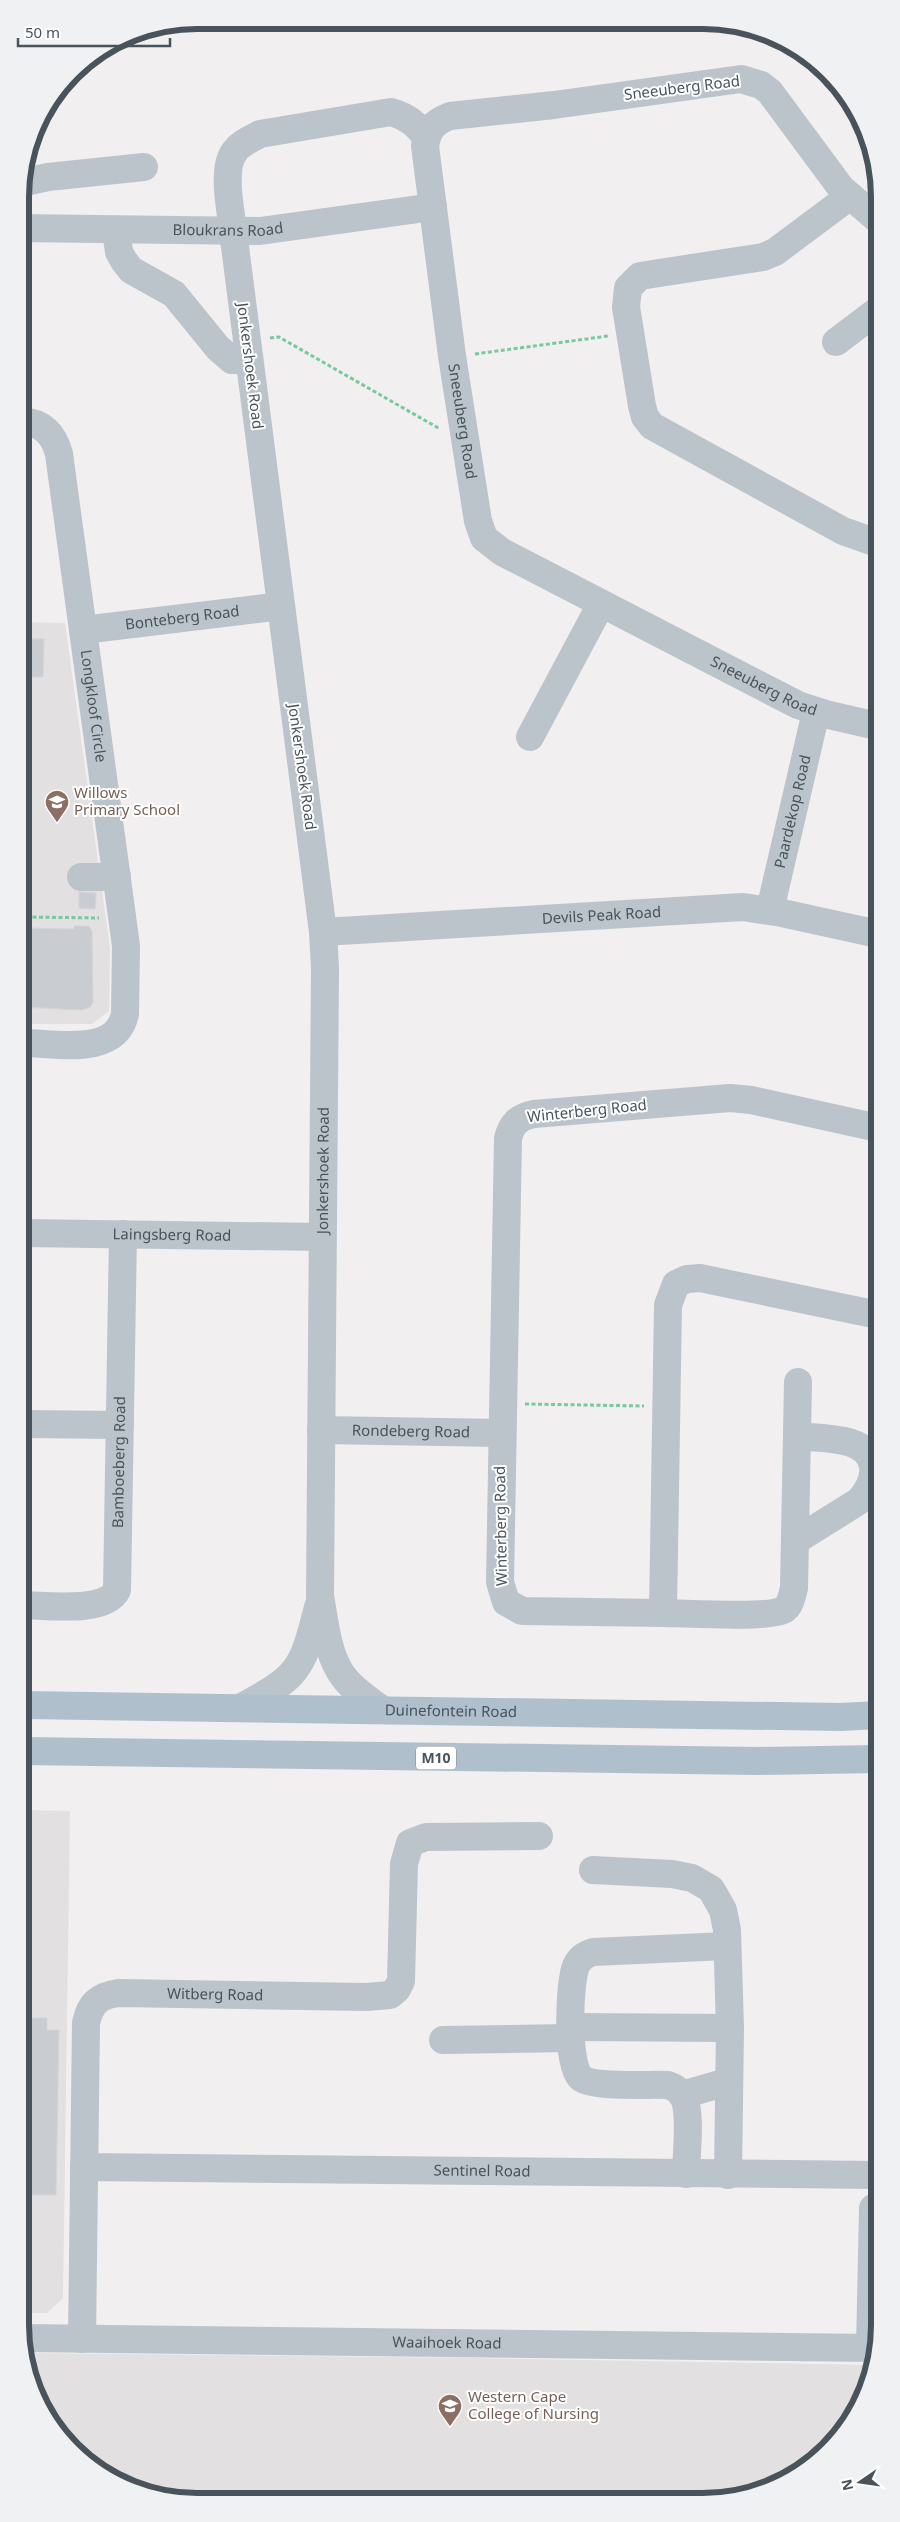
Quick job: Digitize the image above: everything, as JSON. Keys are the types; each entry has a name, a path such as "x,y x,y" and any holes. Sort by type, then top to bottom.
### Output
{"main road":[{"name":"Duinefontein Road","path":"29,1705 871,1715"},
{"name":"M10","path":"29,1751 756,1761 871,1759"}],"street":[{"name":"Sneeuberg Road","path":"871,541 844,531 652,426 645,417 642,406 626,307 628,288 640,276 762,257 867,205 841,188 770,92 761,85 741,79 554,105 450,116 435,122 426,137 425,154 463,432 480,530 492,546 790,701 816,712 871,725"},
{"name":"Jonkershoek Road","path":"381,1709 355,1689 342,1675 328,1638 320,1596 324,932 280,606 233,231 228,186 228,164 234,152 247,141 260,134 391,112 404,116 415,123 426,137"},
{"path":"30,181 48,177 144,167"},
{"name":"Bloukrans Road","path":"29,228 260,231 433,207"},
{"path":"116,230 119,252 132,270 174,294 218,348 232,360 250,360"},
{"path":"836,342 871,316"},
{"name":"Longkloof Circle","path":"29,423 40,425 52,436 57,445 126,946 125,1014 120,1029 107,1040 98,1043 29,1043"},
{"path":"530,736 601,604"},
{"name":"Bonteberg Road","path":"83,630 280,606"},
{"name":"Paardekop Road","path":"770,910 816,712"},
{"path":"81,877 117,877"},
{"name":"Devils Peak Road","path":"324,932 743,907 770,910 871,932"},
{"name":"Winterberg Road","path":"798,1382 794,1588 786,1608 779,1612 761,1614 522,1612 506,1602 500,1582 501,1434 508,1138 511,1127 517,1120 534,1114 730,1098 751,1100 871,1126"},
{"name":"Laingsberg Road","path":"29,1233 322,1238"},
{"name":"Bamboeberg Road","path":"29,1605 94,1605 108,1601 114,1596 118,1584 123,1234"},
{"path":"663,1613 668,1305 676,1284 687,1279 700,1278 871,1314"},
{"path":"29,1424 120,1425"},
{"name":"Rondeberg Road","path":"321,1430 501,1434"},
{"path":"796,1436 856,1444 870,1457 871,1461"},
{"path":"795,1541 859,1501 868,1492 871,1478"},
{"name":"Jonkershoek Road","path":"240,1708 290,1678 302,1662 320,1596"},
{"name":"Witberg Road","path":"82,2339 86,2023 92,2004 100,1998 118,1994 366,1997 390,1995 397,1989 403,1971 404,1864 410,1843 426,1837 539,1836"},
{"path":"593,1870 672,1874 692,1878 711,1890 723,1910 727,1946 730,2028 728,2175"},
{"path":"686,2174 687,2112 682,2095 676,2088 668,2084 613,2084 586,2081 579,2076 575,2068 571,2032 573,1977 579,1960 584,1955 603,1950 727,1946"},
{"path":"443,2040 571,2032 730,2028"},
{"path":"682,2095 728,2082"},
{"name":"Sentinel Road","path":"84,2167 871,2175"},
{"name":"Waaihoek Road","path":"30,2338 870,2348"}],"path":[{"path":"465,356 610,336"},
{"path":"269,338 279,337 445,431"},
{"path":"29,917 102,918"},
{"path":"514,1404 654,1406"}],"shaded area":[{"name":"Willows Primary School","path":"29,622 65,623 110,948 109,1011 92,1024 29,1024"},
{"path":"29,1810 70,1811 63,2298 47,2313 29,2313"},
{"name":"Western Cape College of Nursing","path":"31,2353 867,2365 849,2409 822,2444 787,2471 746,2488 736,2490 714,2493 186,2493 164,2490 123,2476 104,2465 78,2444 51,2409 38,2379"}],"building":[{"path":"29,639 44,639 43,677 29,677"},
{"path":"79,892 96,893 95,909 79,908"},
{"path":"74,926 89,926 92,932 93,1002 90,1007 82,1010 29,1007 29,928 74,929"},
{"path":"29,2018 47,2018 47,2030 59,2030 56,2195 29,2195"}],"place":[{"name":"Willows Primary School","path":"57,823"},
{"name":"Western Cape College of Nursing","path":"450,2427"}]}
